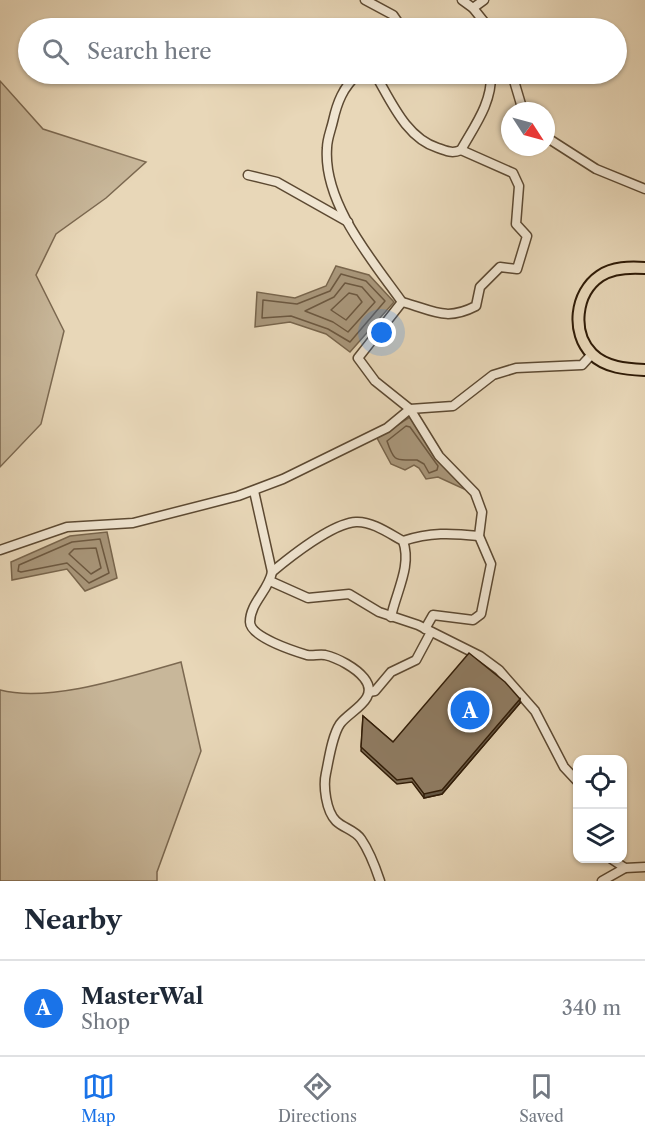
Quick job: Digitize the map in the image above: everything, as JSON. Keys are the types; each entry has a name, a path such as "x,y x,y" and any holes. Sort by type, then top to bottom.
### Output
{"main road":[{"path":"645,268 610,271 588,287 582,298 578,322 580,333 592,354 623,369 645,370"}],"street":[{"path":"365,0 395,18"},
{"path":"462,0 481,18"},
{"path":"473,8 484,0"},
{"path":"350,84 341,94 327,148 329,174 348,223 402,302 438,315 461,314 476,306 480,287 500,267 517,269 526,236 516,224 519,186 513,173 461,150"},
{"path":"381,84 410,130 423,144 454,153 461,150 489,99 490,84"},
{"path":"515,84 520,102"},
{"path":"555,142 596,169 645,189"},
{"path":"248,175 277,182 348,223"},
{"path":"369,692 375,691 392,672 416,660 433,615 473,620 481,614 491,564 479,537 482,512 475,493 439,456 410,409 375,381 358,358 402,302"},
{"path":"0,550 67,527 133,523 254,490 283,479 387,428 410,409 453,406 493,375 516,368 582,364 592,354"},
{"path":"254,490 271,577 308,598 349,594 391,617 428,630 480,656 499,670 535,711 564,767 573,777"},
{"path":"380,881 374,862 360,837 336,822 329,812 325,775 339,725 363,705 369,692 365,679 344,663 325,656 308,655 267,640 253,631 250,623 253,608 271,577 301,548 342,525 358,522 382,529 403,541 406,550 404,576 396,595 391,617"},
{"path":"403,541 427,533 451,533 479,537"},
{"path":"618,863 625,868"},
{"path":"602,881 625,868 645,867"}],"shaded area":[{"path":"0,81 43,129 146,162 106,198 56,234 36,275 64,331 41,424 0,467"},
{"path":"181,662 201,751 157,872 157,881 0,881 0,690 20,693 66,691"}],"water":[{"path":"336,266 369,275 394,302 350,352 326,334 290,322 255,327 257,292 295,298 326,286"},
{"path":"410,417 463,483 464,489 438,477 426,479 419,468 414,465 405,470 391,464 377,438"},
{"path":"107,532 117,578 85,591 67,569 12,580 11,562 70,536"}],"building":[{"path":"469,653 505,682 520,699 442,790 424,794 412,778 397,780 361,747 363,716 393,742"}],"place":[{"name":"MasterWal","path":"470,710"}]}
